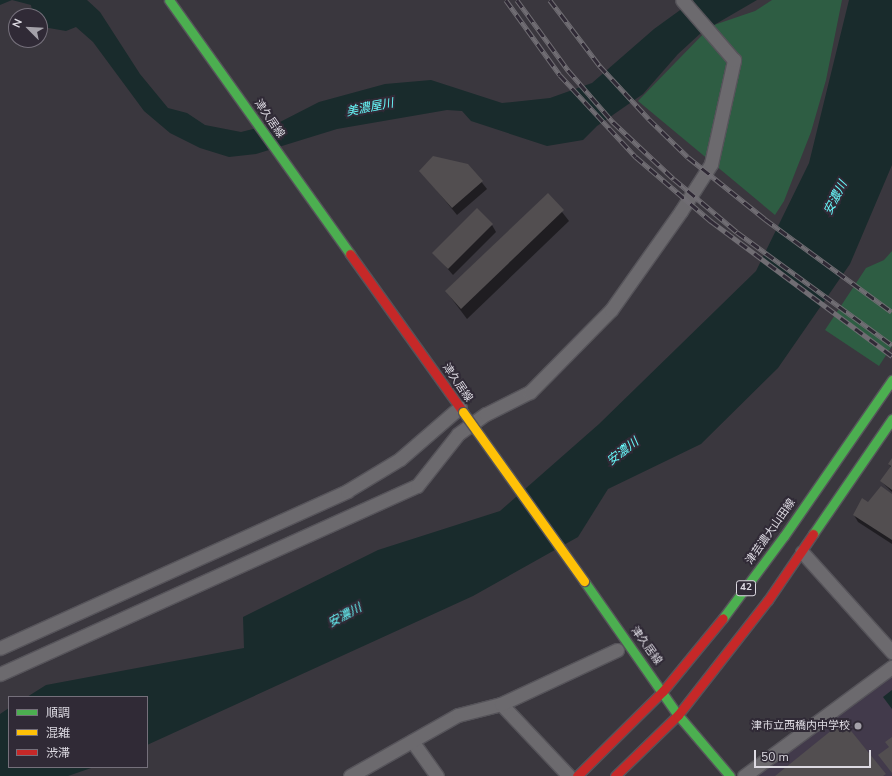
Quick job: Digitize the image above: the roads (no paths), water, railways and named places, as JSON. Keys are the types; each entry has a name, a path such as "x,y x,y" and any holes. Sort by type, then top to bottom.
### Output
{"main road":[{"name":"津久居線","path":"169,0 461,410 664,691 678,715 730,776"},
{"name":"津芸濃大山田線","path":"577,776 664,691 750,583 892,380"},
{"name":"42","path":"615,776 678,715 768,600 892,419"}],"street":[{"path":"0,674 417,486 458,434 486,414 530,392 611,310 682,211 711,164 734,60 682,0"},
{"path":"0,648 347,491 400,459 461,410"},
{"path":"802,552 892,652"},
{"path":"350,776 458,715 502,704 617,650"},
{"path":"744,776 892,667"},
{"path":"502,704 569,776"},
{"path":"412,741 437,776"}],"water":[{"path":"0,0 12,0 0,5"},
{"name":"美濃屋川","path":"12,0 87,0 100,12 140,74 168,108 187,113 205,125 241,132 280,122 319,102 385,84 431,80 502,103 550,98 592,83 654,29 694,0 757,0 702,32 678,54 643,94 597,126 583,140 547,146 471,121 462,111 447,110 337,129 256,154 229,157 200,148 170,133 144,111 93,42 76,27 66,31 48,28 48,8 32,8 31,5"},
{"name":"安濃川","path":"849,0 892,0 892,165 850,264 778,368 701,444 608,489 578,537 473,596 148,745 148,696 29,696 46,685 244,648 243,617 378,550 500,511 599,424 756,271 809,163"},
{"path":"892,690 892,709 883,697"},
{"path":"8,709 8,768 91,768 68,776 0,776 0,714"}],"railway":[{"path":"506,0 560,75 636,157 711,221 892,356"},
{"path":"517,0 568,70 613,122 674,179 737,232 892,345"},
{"path":"550,0 600,66 649,119 688,157 765,219 892,312"}],"place":[{"name":"津市立西橋内中学校","path":"858,726"}]}
